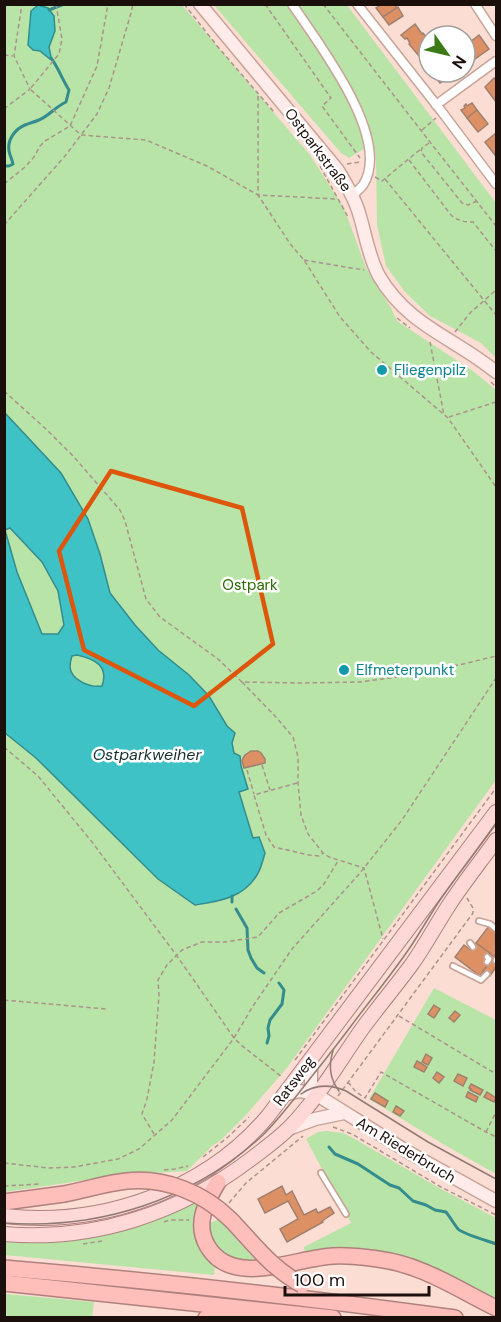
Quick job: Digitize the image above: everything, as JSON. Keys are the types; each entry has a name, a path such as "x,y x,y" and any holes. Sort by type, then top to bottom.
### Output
{"highway":[{"path":"4,1202 64,1194 124,1181 161,1182 205,1200 224,1214 272,1265 289,1278 350,1303"},
{"path":"218,1182 206,1204 202,1227 205,1242 210,1250 226,1263 248,1269 330,1256 348,1255 389,1260 421,1270 496,1308"},
{"path":"4,1268 164,1282 455,1317"},
{"path":"4,1283 333,1317"},
{"path":"206,1317 302,1313"}],"main road":[{"name":"Ratsweg","path":"4,1216 48,1218 82,1215 132,1204 171,1189 199,1174 238,1147 259,1126 311,1059 496,812"},
{"name":"Ratsweg","path":"4,1234 58,1235 108,1227 155,1214 218,1182 253,1158 288,1129 317,1095 361,1030 420,951 458,891 496,840"}],"street":[{"name":"Ostparkstraße","path":"200,4 337,169 353,195 374,265 400,304 417,320 467,351 493,376"},
{"path":"292,4 338,75 362,120 370,160 363,184 353,195"},
{"path":"357,4 496,184"},
{"path":"475,4 496,36"},
{"path":"436,105 496,61"},
{"path":"311,1059 311,1084 317,1095"},
{"path":"283,1095 300,1091 317,1095"},
{"name":"Am Riederbruch","path":"317,1095 417,1157 496,1201"},
{"path":"288,1129 315,1119 344,1113"}],"lane":[{"path":"479,921 490,924 496,929"},
{"path":"460,970 464,964"},
{"path":"453,966 470,972 481,980 487,974"},
{"path":"321,1173 346,1214"}],"path":[{"path":"22,4 14,56 30,89 81,135 146,140 207,166 258,195 338,199"},
{"path":"4,184 30,162 45,141 70,126 97,66 108,4"},
{"path":"4,225 97,114 109,88 133,4"},
{"path":"184,4 273,111"},
{"path":"265,4 331,98 322,106 359,157"},
{"path":"323,4 496,226"},
{"path":"4,109 30,89 59,54 62,39 56,5"},
{"path":"4,55 14,56"},
{"path":"258,93 258,195 291,245 304,260 340,317 371,352 448,418 496,487"},
{"path":"421,131 433,120"},
{"path":"374,176 382,181 430,142"},
{"path":"422,148 421,152 462,203 468,205 477,201"},
{"path":"409,159 451,215 457,220 473,222 496,251"},
{"path":"317,162 351,222"},
{"path":"345,165 361,162"},
{"path":"385,178 496,315"},
{"path":"304,260 368,271"},
{"path":"449,340 470,313 496,290"},
{"path":"393,310 399,320 415,331"},
{"path":"430,342 445,415"},
{"path":"493,376 496,387"},
{"path":"4,391 67,450 120,510 146,599 152,608 160,617 218,659 293,737 298,757 301,815 308,834 323,853 338,861 364,868"},
{"path":"448,418 496,402"},
{"path":"242,682 360,682 440,669 496,656"},
{"path":"4,1163 49,1168 74,1167 118,1159 139,1149 172,1120 234,1038 292,949 364,868 402,820 496,678"},
{"path":"4,747 38,776 92,842 177,956 234,1038 283,1078"},
{"path":"262,765 270,790"},
{"path":"247,770 266,835 274,847 309,855 319,856 323,853"},
{"path":"254,795 298,783"},
{"path":"293,1062 496,788"},
{"path":"155,1135 142,1114 154,1062 158,980 167,965 182,950 202,942 225,942 258,937 264,933 279,913 324,884 338,861"},
{"path":"364,868 383,940"},
{"path":"336,1099 473,913 473,908 465,895"},
{"path":"4,1000 106,1009"},
{"path":"398,1016 496,1074"},
{"path":"348,1082 365,1098 381,1072 496,1137"},
{"path":"486,1132 496,1112"},
{"path":"202,1158 250,1117"},
{"path":"332,1127 352,1134 441,1187 496,1215"},
{"path":"159,1170 190,1165"},
{"path":"4,1186 40,1184"}],"highlighted area":[{"path":"111,471 242,508 273,644 194,706 84,650 59,551"}],"green space":[{"name":"Ostpark","path":"4,5 182,5 310,155 344,208 366,268 397,321 473,371 496,390 496,780 286,1069 246,1115 187,1171 120,1175 5,1192"},
{"path":"214,5 347,5 496,203 496,358 481,343 430,316 405,292 386,266 377,225 376,158 373,143 349,158 341,153"},
{"path":"434,988 496,1020 496,1174 369,1099"},
{"path":"318,1132 343,1133 353,1138 496,1218 496,1301 425,1265 305,1254 304,1247 351,1223 306,1139"},
{"path":"195,1201 199,1204 200,1247 207,1259 215,1266 214,1275 5,1255 4,1238 38,1240"},
{"path":"219,1219 256,1261 238,1259 218,1247 211,1232 210,1223"},
{"path":"5,1294 94,1302 92,1317 5,1317"}],"water":[{"path":"38,5 48,8 54,16 55,31 49,47 50,59 28,45 31,11"},
{"name":"Ostparkweiher","path":"5,413 61,473 88,519 110,593 158,650 189,675 209,696 227,726 235,733 232,743 234,753 240,756 248,789 239,792 253,838 259,837 265,853 257,875 238,894 222,900 195,905 158,879 36,758 5,733","holes":["10,528 42,562 58,591 64,625 58,634 42,634 17,572 5,530","77,655 95,661 102,668 104,673 102,686 87,684 74,676 70,663 72,656"]}],"building":[{"path":"382,4 394,4 397,8 383,17 376,8"},
{"path":"398,7 403,16 389,25 383,17"},
{"path":"415,24 417,27 417,54 407,38 401,35"},
{"path":"479,35 489,49 477,58 477,37"},
{"path":"494,78 496,80 496,102 485,87"},
{"path":"472,103 477,110 467,118 461,110 466,104 467,106"},
{"path":"477,110 488,124 478,132 467,118"},
{"path":"496,133 496,154 495,155 485,142"},
{"path":"251,751 261,753 265,763 244,768 243,758"},
{"path":"489,926 496,932 494,957 476,943"},
{"path":"476,943 490,953 485,961 489,964 480,976 455,957 464,945 471,950"},
{"path":"493,958 496,961 496,967 490,976 483,971"},
{"path":"434,1005 440,1009 434,1018 428,1014"},
{"path":"455,1011 460,1015 454,1022 449,1018"},
{"path":"426,1054 432,1058 428,1065 422,1062"},
{"path":"417,1061 427,1067 424,1072 414,1067"},
{"path":"437,1072 444,1077 439,1083 433,1078"},
{"path":"458,1074 467,1078 463,1086 454,1081"},
{"path":"471,1084 483,1090 480,1095 470,1090"},
{"path":"468,1092 478,1097 476,1102 466,1097"},
{"path":"487,1092 496,1098 494,1102 484,1097"},
{"path":"375,1093 388,1101 385,1107 371,1099"},
{"path":"396,1106 404,1111 400,1116 393,1112"},
{"path":"282,1186 286,1195 292,1191 304,1215 316,1209 318,1213 330,1207 334,1213 323,1222 287,1242 280,1229 298,1219 288,1201 265,1213 258,1199"}],"waterway":[{"path":"49,10 64,4"},
{"path":"4,166 13,164 9,147 15,132 43,118 66,102 69,90 51,58"},
{"path":"232,896 232,902"},
{"path":"236,909 247,928 248,950 251,958 257,968 264,973"},
{"path":"267,1043 270,1020 282,1004 284,990 279,983"},
{"path":"329,1147 335,1154 358,1164 390,1185 399,1188 413,1201 446,1212 461,1231 496,1244"}],"tram line":[{"path":"4,1223 40,1224 75,1221 143,1206 175,1193 236,1158 263,1135 332,1052 404,956 440,900 496,823"},
{"path":"333,1051 331,1072 339,1091"},
{"path":"301,1094 312,1088 323,1086 346,1091 428,1142 496,1179"}],"place":[{"name":"Fliegenpilz","path":"382,370"},
{"name":"Elfmeterpunkt","path":"344,670"}]}
